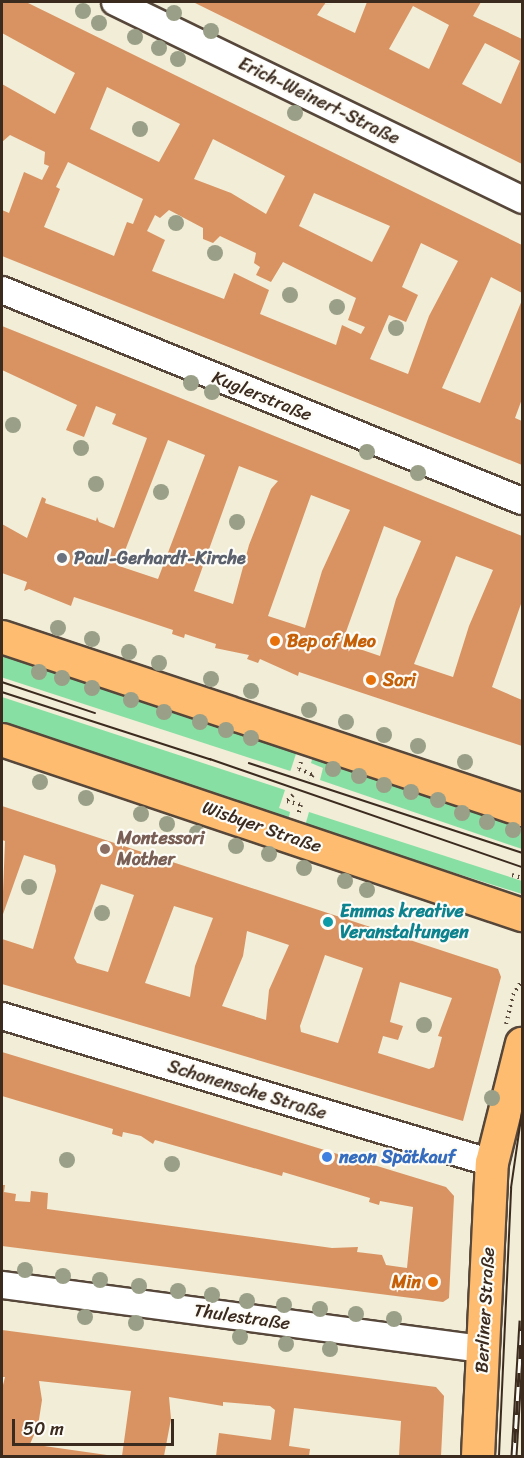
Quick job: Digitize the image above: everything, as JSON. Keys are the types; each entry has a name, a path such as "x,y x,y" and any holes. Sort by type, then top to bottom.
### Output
{"main road":[{"path":"2,637 522,810"},
{"name":"Wisbyer Straße","path":"2,740 522,915"},
{"name":"Berliner Straße","path":"478,1456 492,1163 522,1044"}],"street":[{"name":"Erich-Weinert-Straße","path":"115,2 522,200"},
{"name":"Kuglerstraße","path":"2,290 522,501"},
{"name":"Schonensche Straße","path":"2,1017 492,1163"},
{"name":"Thulestraße","path":"2,1285 483,1349"}],"path":[{"path":"293,795 287,801 301,805 294,824"},
{"path":"512,874 522,878"}],"green space":[{"path":"2,649 299,745 290,771 2,677"},
{"path":"2,697 285,790 279,808 290,812 288,821 2,727"},
{"path":"315,750 522,819 522,849 320,780 323,768 311,763"},
{"path":"309,812 522,881 522,894 305,826"}],"building":[{"path":"2,2 26,2 522,245 522,293 491,277 442,388 480,403 522,300 522,399 515,418 522,421 522,465 2,256 2,210 9,213 24,172 42,180 49,166 44,164 45,152 10,135 2,142 2,84 55,114 75,73 2,33","holes":["107,87 180,124 159,162 90,129","213,139 285,176 266,214 231,193 194,179","68,162 143,199 133,224 127,222 114,256 44,227 60,189 56,187","314,193 390,226 372,262 299,226","169,210 203,228 203,239 213,243 220,236 256,253 254,263 260,267 256,275 271,282 283,262 356,298 348,320 365,327 361,334 342,325 336,345 260,314 269,290 234,273 224,299 152,271 165,240 147,231 155,215 160,218","421,243 458,261 429,316 408,374 370,359 389,315 406,322 418,295 402,287"]},
{"path":"193,2 326,2 317,15 355,33 367,2 481,2 473,16 522,39 522,164","holes":["413,6 449,25 429,69 389,49","485,43 520,61 501,104 462,84"]},
{"path":"2,326 522,536 522,601 492,687 522,700 522,746 299,672 298,676 260,659 258,663 247,659 249,655 215,648 216,644 185,634 184,638 172,634 173,630 74,597 71,606 29,589 24,591 27,582 2,573 2,524 27,538 42,497 46,499 45,503 96,521 97,517 99,522 114,528 147,438 112,424 116,414 96,406 84,437 66,430 77,405 2,370","holes":["168,440 205,455 158,579 119,566","239,466 278,481 271,489 249,545 233,604 194,591","311,495 350,510 322,571 305,628 268,616","384,526 421,541 396,599 380,656 342,643","456,556 493,570 469,626 453,677 414,664"]},
{"path":"2,806 498,969 501,977 463,1121 2,984 2,939 33,949 56,871 55,865 24,855 2,917 5,841 2,840","holes":["101,884 134,895 108,972 77,963 74,958","174,906 213,918 195,966 190,997 145,983","247,931 289,945 269,990 266,1020 222,1006 243,956","325,955 363,968 338,1043 301,1032 300,1026","400,982 452,998 438,1036 442,1037 434,1067 429,1069 378,1053 383,1036 398,1040 403,1026 390,1022"]},
{"path":"2,1052 446,1187 454,1196 449,1298 443,1302 2,1246 2,1185 5,1185 4,1192 16,1194 15,1201 30,1202 31,1191 48,1193 47,1209 332,1248 358,1247 357,1252 382,1255 386,1265 407,1268 413,1207 380,1201 379,1205 369,1202 370,1198 283,1172 282,1176 155,1140 153,1144 141,1136 123,1132 122,1137 112,1134 113,1129 2,1096"},
{"path":"2,1330 436,1387 444,1396 441,1456 399,1456 401,1421 294,1408 289,1446 310,1449 309,1456 216,1456 219,1433 271,1440 275,1410 270,1406 223,1402 223,1406 169,1397 171,1419 164,1456 122,1456 131,1391 39,1381 42,1400 38,1426 30,1444 114,1456 2,1456 2,1389 5,1377 2,1377"}],"tram line":[{"path":"2,682 95,713"},
{"path":"2,692 210,759 522,867"},
{"path":"249,763 522,853"},
{"path":"499,1456 511,1188 522,1112"}],"railway":[{"path":"514,1456 522,1320"}],"place":[{"name":"Paul-Gerhardt-Kirche","path":"62,558"},
{"name":"Bep of Meo","path":"275,641"},
{"name":"Sori","path":"371,680"},
{"name":"Montessori Mother","path":"105,849"},
{"name":"Emmas kreative Veranstaltungen","path":"328,922"},
{"name":"neon Spätkauf","path":"327,1157"},
{"name":"Min","path":"433,1282"}]}
